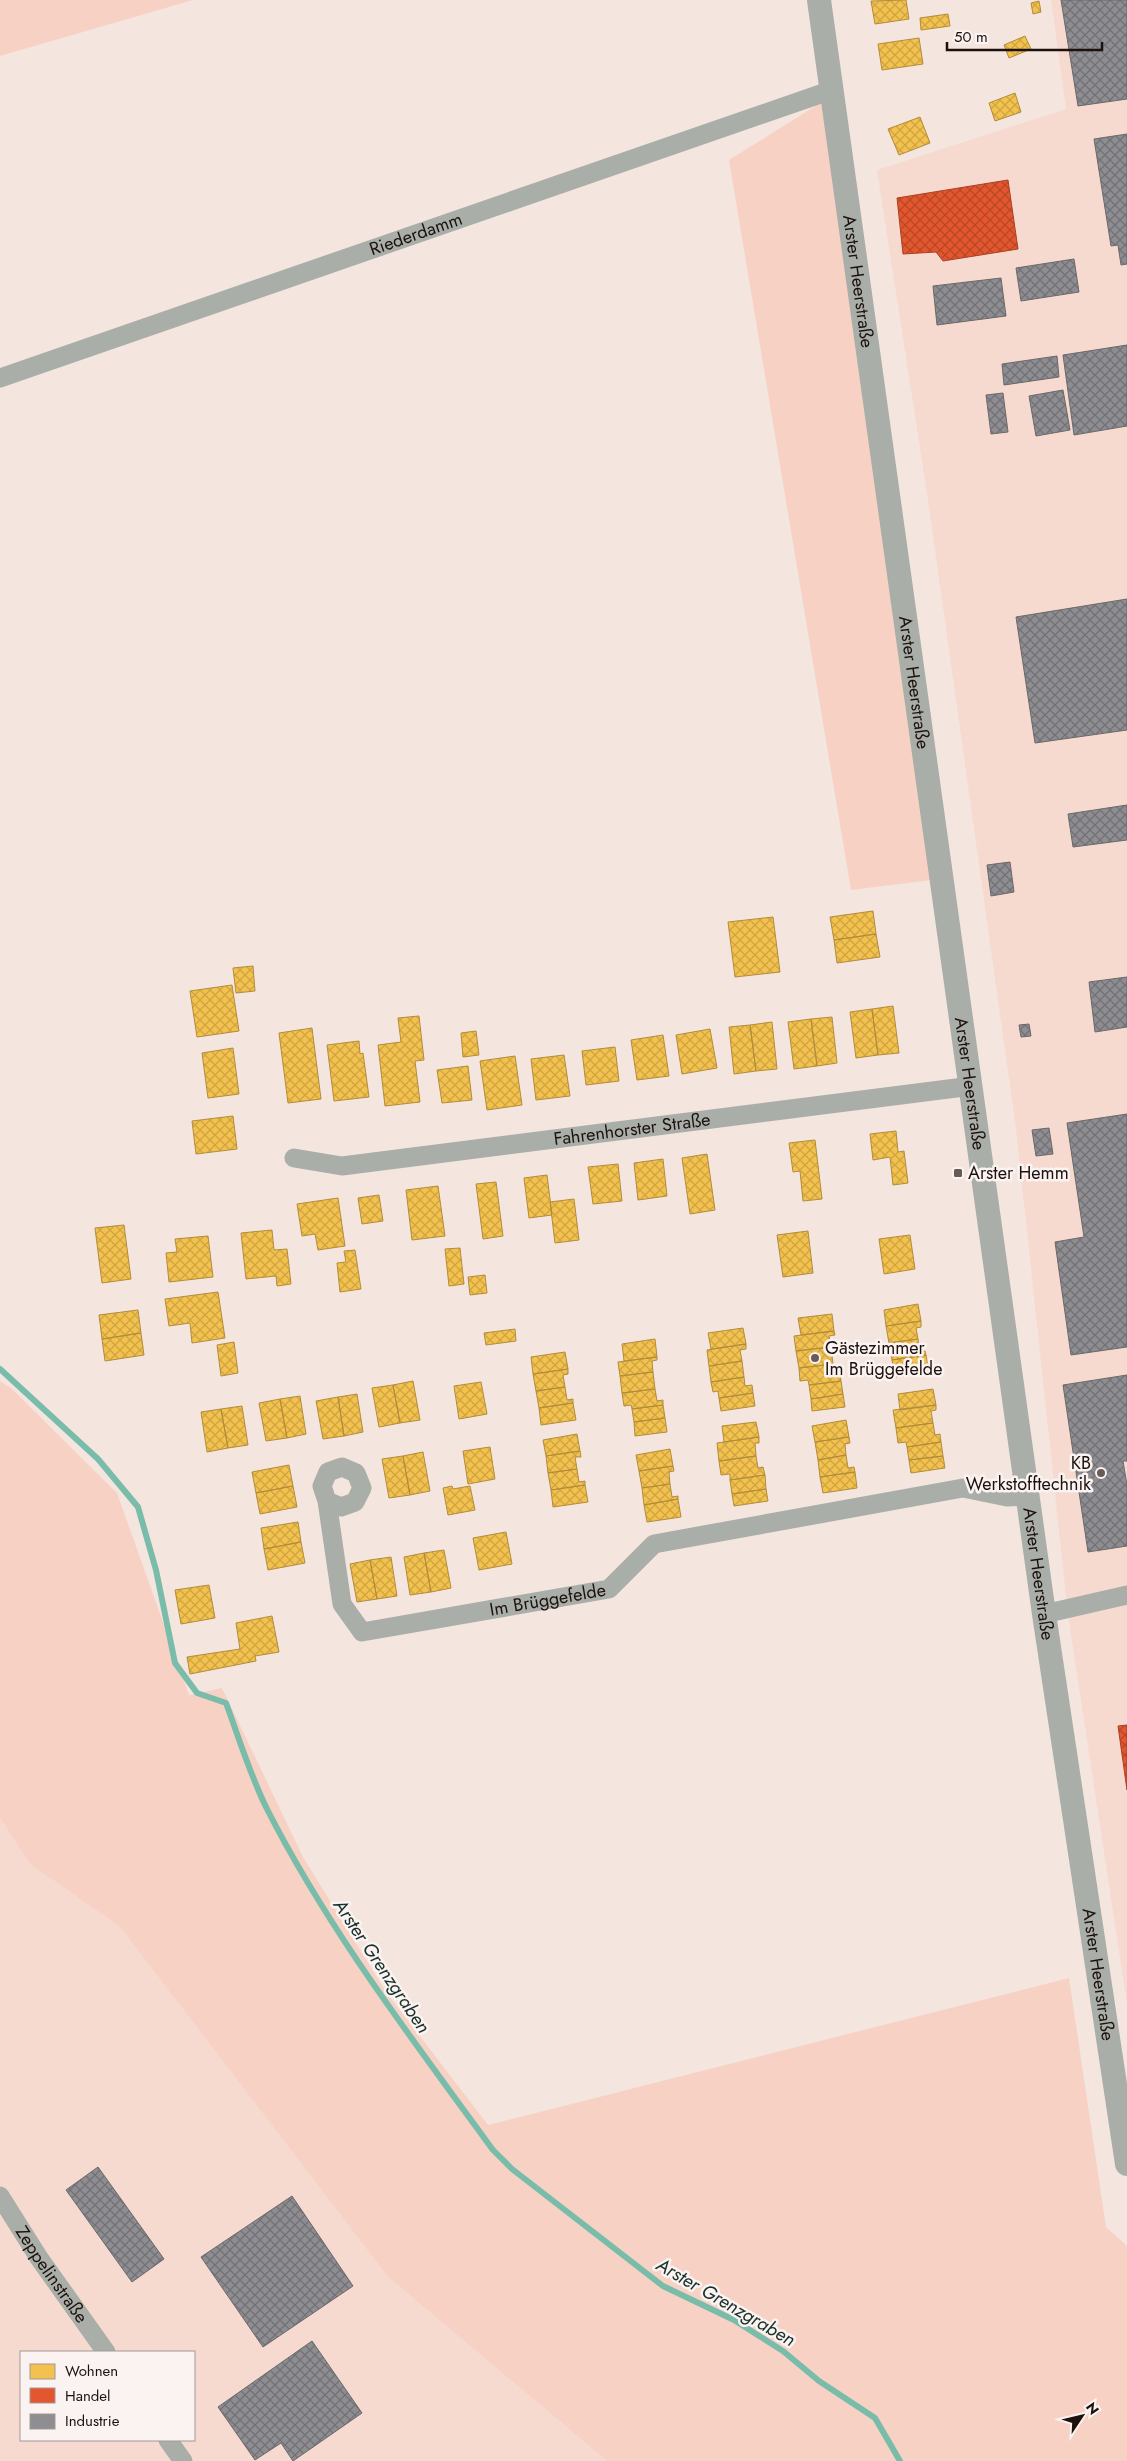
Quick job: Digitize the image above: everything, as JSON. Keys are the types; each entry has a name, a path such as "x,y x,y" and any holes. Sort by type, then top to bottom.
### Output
{"street":[{"name":"Arster Heerstraße","path":"820,0 1044,1614 1127,2164"},
{"name":"Riederdamm","path":"0,378 832,90"},
{"name":"Fahrenhorster Straße","path":"294,1158 342,1166 972,1086"},
{"name":"Im Brüggefelde","path":"327,1501 342,1604 362,1632 609,1589 654,1544 963,1488 1007,1497 1029,1496"},
{"path":"1044,1614 1127,1595"},
{"name":"Zeppelinstraße","path":"0,2196 39,2258 105,2351"},
{"path":"169,2441 183,2461"}],"shaded area":[{"path":"0,0 193,0 0,56"},
{"path":"1051,0 1127,0 1127,2004 1068,1615 1016,1129 928,500 877,170 1066,109"},
{"path":"825,100 931,880 851,890 729,160"},
{"path":"0,1381 12,1389 117,1493 189,1695 222,1688 303,1857 386,1992 488,2125 1069,1978 1106,2227 1127,2246 1127,2461 607,2461 388,2277 120,1927 30,1864 0,1818"},
{"path":"0,1818 30,1864 120,1927 388,2277 607,2461 0,2461"}],"building: Wohnen":[{"path":"906,0 909,19 875,24 871,1"},
{"path":"1039,1 1041,12 1033,14 1031,3"},
{"path":"948,14 950,26 921,30 920,18"},
{"path":"1025,36 1031,49 1009,58 1004,45"},
{"path":"919,38 923,64 882,70 878,44"},
{"path":"1015,93 1021,112 995,121 989,103"},
{"path":"920,117 930,143 899,155 888,129"},
{"path":"873,911 876,934 834,940 830,917"},
{"path":"773,917 780,972 735,977 728,922"},
{"path":"876,934 880,957 837,963 834,940"},
{"path":"253,966 255,991 236,993 233,968"},
{"path":"232,985 239,1031 197,1037 190,991"},
{"path":"893,1006 899,1053 878,1055 872,1009"},
{"path":"872,1009 878,1055 856,1058 850,1012"},
{"path":"419,1016 424,1060 415,1061 420,1102 385,1106 378,1045 401,1042 398,1018"},
{"path":"832,1017 837,1063 817,1066 811,1019"},
{"path":"811,1019 817,1066 794,1069 788,1022"},
{"path":"772,1022 777,1069 756,1071 750,1025"},
{"path":"750,1025 756,1071 734,1074 729,1027"},
{"path":"312,1028 321,1099 288,1103 279,1033"},
{"path":"710,1029 717,1068 682,1074 676,1035"},
{"path":"476,1031 479,1055 463,1057 461,1033"},
{"path":"663,1035 669,1076 637,1080 631,1040"},
{"path":"359,1041 360,1054 363,1053 369,1097 334,1101 327,1045"},
{"path":"615,1047 619,1081 586,1085 582,1051"},
{"path":"233,1048 239,1094 208,1098 202,1053"},
{"path":"564,1055 570,1096 536,1100 531,1059"},
{"path":"515,1056 522,1105 487,1110 480,1061"},
{"path":"468,1066 472,1100 442,1103 437,1070"},
{"path":"233,1116 237,1149 196,1154 192,1121"},
{"path":"896,1131 898,1152 904,1151 908,1183 893,1185 890,1157 873,1160 870,1134"},
{"path":"815,1140 822,1199 803,1201 800,1171 793,1172 789,1143"},
{"path":"707,1154 715,1210 690,1214 682,1158"},
{"path":"663,1159 667,1196 638,1200 634,1163"},
{"path":"618,1164 622,1201 593,1204 588,1167"},
{"path":"547,1175 552,1215 529,1218 524,1178"},
{"path":"496,1182 503,1236 483,1239 476,1184"},
{"path":"438,1186 445,1236 412,1240 406,1190"},
{"path":"379,1195 383,1221 362,1224 358,1198"},
{"path":"338,1198 345,1246 318,1250 315,1234 302,1236 297,1204"},
{"path":"574,1199 579,1240 555,1243 550,1202"},
{"path":"124,1225 131,1279 102,1283 95,1228"},
{"path":"272,1230 274,1250 287,1249 291,1284 277,1286 276,1276 246,1279 241,1233"},
{"path":"808,1231 813,1273 783,1277 777,1235"},
{"path":"910,1235 915,1269 884,1274 879,1239"},
{"path":"208,1236 213,1277 169,1282 166,1253 177,1252 175,1239"},
{"path":"460,1248 464,1284 449,1286 445,1249"},
{"path":"355,1250 361,1289 340,1292 337,1263 346,1262 344,1251"},
{"path":"485,1275 487,1293 470,1295 468,1277"},
{"path":"218,1292 225,1338 192,1343 190,1323 169,1326 165,1299"},
{"path":"918,1304 921,1321 886,1326 884,1310"},
{"path":"138,1310 141,1333 102,1339 99,1315"},
{"path":"832,1314 834,1331 801,1335 798,1318"},
{"path":"921,1321 921,1327 916,1328 918,1339 889,1343 886,1326"},
{"path":"743,1328 746,1344 711,1349 708,1333"},
{"path":"515,1329 516,1341 486,1345 484,1333"},
{"path":"834,1331 835,1335 829,1336 831,1347 796,1351 794,1336"},
{"path":"141,1333 144,1355 105,1361 102,1339"},
{"path":"655,1339 657,1357 624,1361 622,1344"},
{"path":"918,1339 920,1352 925,1351 926,1355 892,1360 889,1343"},
{"path":"234,1342 238,1373 221,1376 217,1345"},
{"path":"746,1344 746,1349 740,1350 742,1361 709,1366 707,1350"},
{"name":"Gästezimmer Im Brüggefelde","path":"831,1347 833,1364 799,1368 796,1351"},
{"path":"565,1352 568,1369 533,1374 531,1357"},
{"path":"926,1355 929,1372 895,1377 892,1360"},
{"path":"657,1357 657,1360 652,1361 653,1372 620,1376 618,1362"},
{"path":"742,1361 744,1377 711,1382 709,1366"},
{"path":"833,1364 835,1375 840,1374 841,1381 809,1385 808,1380 800,1381 799,1368"},
{"path":"568,1369 568,1374 563,1375 565,1387 536,1391 533,1374"},
{"path":"653,1372 655,1389 622,1393 620,1376"},
{"path":"744,1377 745,1386 752,1385 753,1393 719,1398 718,1391 713,1392 711,1382"},
{"path":"413,1381 420,1420 400,1423 393,1385"},
{"path":"841,1381 843,1394 811,1399 809,1385"},
{"path":"481,1382 487,1414 459,1419 454,1386"},
{"path":"393,1385 400,1423 379,1427 372,1388"},
{"path":"565,1387 567,1400 573,1399 573,1403 539,1408 536,1391"},
{"path":"655,1389 657,1401 663,1400 663,1405 632,1409 631,1405 624,1406 622,1393"},
{"path":"933,1389 936,1405 900,1410 898,1394"},
{"path":"753,1393 755,1406 721,1411 719,1398"},
{"path":"357,1394 363,1432 344,1436 338,1397"},
{"path":"843,1394 845,1407 812,1411 811,1399"},
{"path":"300,1396 306,1434 287,1438 280,1399"},
{"path":"338,1397 344,1436 323,1439 316,1401"},
{"path":"280,1399 287,1438 266,1441 259,1403"},
{"path":"573,1403 576,1420 541,1425 539,1408"},
{"path":"663,1405 665,1418 634,1422 632,1409"},
{"path":"936,1405 936,1410 931,1411 933,1423 896,1428 893,1410"},
{"path":"242,1406 248,1445 228,1448 221,1409"},
{"path":"221,1409 228,1448 207,1452 201,1412"},
{"path":"665,1418 667,1432 635,1436 634,1422"},
{"path":"846,1420 849,1437 815,1442 812,1426"},
{"path":"756,1422 759,1437 724,1442 722,1426"},
{"path":"933,1423 935,1435 940,1434 941,1442 907,1447 906,1442 898,1443 896,1428"},
{"path":"577,1434 580,1451 546,1456 543,1440"},
{"path":"759,1437 759,1443 755,1443 756,1456 719,1461 717,1443"},
{"path":"849,1437 850,1443 845,1444 846,1455 818,1460 815,1442"},
{"path":"941,1442 943,1456 909,1460 907,1447"},
{"path":"490,1447 495,1479 468,1484 463,1451"},
{"path":"670,1449 673,1466 639,1471 636,1455"},
{"path":"580,1451 581,1457 575,1457 577,1469 548,1473 546,1456"},
{"path":"423,1452 430,1491 410,1495 403,1456"},
{"path":"846,1455 848,1468 854,1467 855,1472 820,1477 818,1460"},
{"path":"403,1456 410,1495 389,1498 382,1459"},
{"path":"756,1456 758,1468 763,1467 765,1475 730,1480 730,1474 721,1475 719,1461"},
{"path":"943,1456 945,1468 911,1473 909,1460"},
{"path":"289,1465 293,1486 256,1493 252,1472"},
{"path":"673,1466 674,1471 669,1472 670,1484 642,1488 639,1471"},
{"path":"577,1469 579,1482 585,1481 585,1485 551,1490 548,1473"},
{"path":"855,1472 857,1488 823,1493 820,1477"},
{"path":"765,1475 766,1489 732,1494 730,1480"},
{"path":"670,1484 672,1497 678,1496 678,1499 644,1505 642,1488"},
{"path":"585,1485 588,1502 553,1507 551,1490"},
{"path":"293,1486 297,1507 260,1514 256,1493"},
{"path":"452,1486 453,1489 470,1486 475,1510 448,1515 443,1488"},
{"path":"766,1489 768,1501 734,1506 732,1494"},
{"path":"678,1499 681,1517 647,1522 644,1505"},
{"path":"298,1522 301,1542 264,1549 261,1528"},
{"path":"506,1532 512,1564 479,1570 473,1538"},
{"path":"301,1542 305,1563 268,1570 264,1549"},
{"path":"444,1550 451,1588 431,1592 424,1553"},
{"path":"424,1553 431,1592 410,1595 404,1557"},
{"path":"391,1557 397,1596 377,1599 370,1560"},
{"path":"370,1560 377,1599 357,1602 350,1564"},
{"path":"209,1585 215,1618 181,1624 175,1590"},
{"path":"272,1616 279,1652 255,1656 256,1661 190,1674 187,1657 240,1649 236,1623"}],"building: Handel":[{"path":"1008,180 1018,249 943,261 936,252 903,254 897,198"},
{"path":"1127,1725 1127,1790 1118,1726"}],"building: Industrie":[{"path":"1061,0 1127,0 1127,99 1078,106"},
{"path":"1127,134 1127,264 1121,265 1118,245 1111,246 1094,139"},
{"path":"1074,259 1079,292 1021,301 1016,268"},
{"path":"1001,278 1006,316 937,325 933,286"},
{"path":"1127,345 1127,426 1074,435 1063,355"},
{"path":"1057,356 1059,377 1004,385 1002,364"},
{"path":"1063,390 1070,430 1036,436 1029,396"},
{"path":"1003,393 1008,432 991,434 986,395"},
{"path":"1127,599 1127,730 1035,743 1016,617"},
{"path":"1127,805 1127,840 1073,847 1068,814"},
{"path":"1010,862 1014,892 991,896 987,865"},
{"path":"1127,977 1127,1027 1095,1032 1089,982"},
{"path":"1029,1024 1031,1036 1021,1037 1019,1025"},
{"path":"1127,1114 1127,1347 1071,1355 1055,1242 1084,1237 1067,1123"},
{"path":"1049,1128 1053,1154 1036,1156 1032,1130"},
{"name":"KB Werkstofftechnik","path":"1127,1375 1127,1461 1123,1461 1127,1485 1127,1546 1088,1552 1063,1385"},
{"path":"98,2167 164,2259 132,2282 66,2190"},
{"path":"292,2196 353,2286 263,2347 201,2257"},
{"path":"312,2341 362,2413 293,2461 281,2443 255,2460 218,2407"}],"waterway":[{"name":"Arster Grenzgraben","path":"0,1369 98,1459 138,1507 156,1570 175,1663 197,1693 226,1703 250,1770 267,1809 317,1898 373,1984 493,2150 512,2169 663,2286 734,2320 783,2351 819,2381 875,2418 900,2461"}],"place":[{"name":"Arster Hemm","path":"958,1173"},
{"name":"Gästezimmer Im Brüggefelde","path":"815,1358"},
{"name":"KB Werkstofftechnik","path":"1101,1473"}]}
